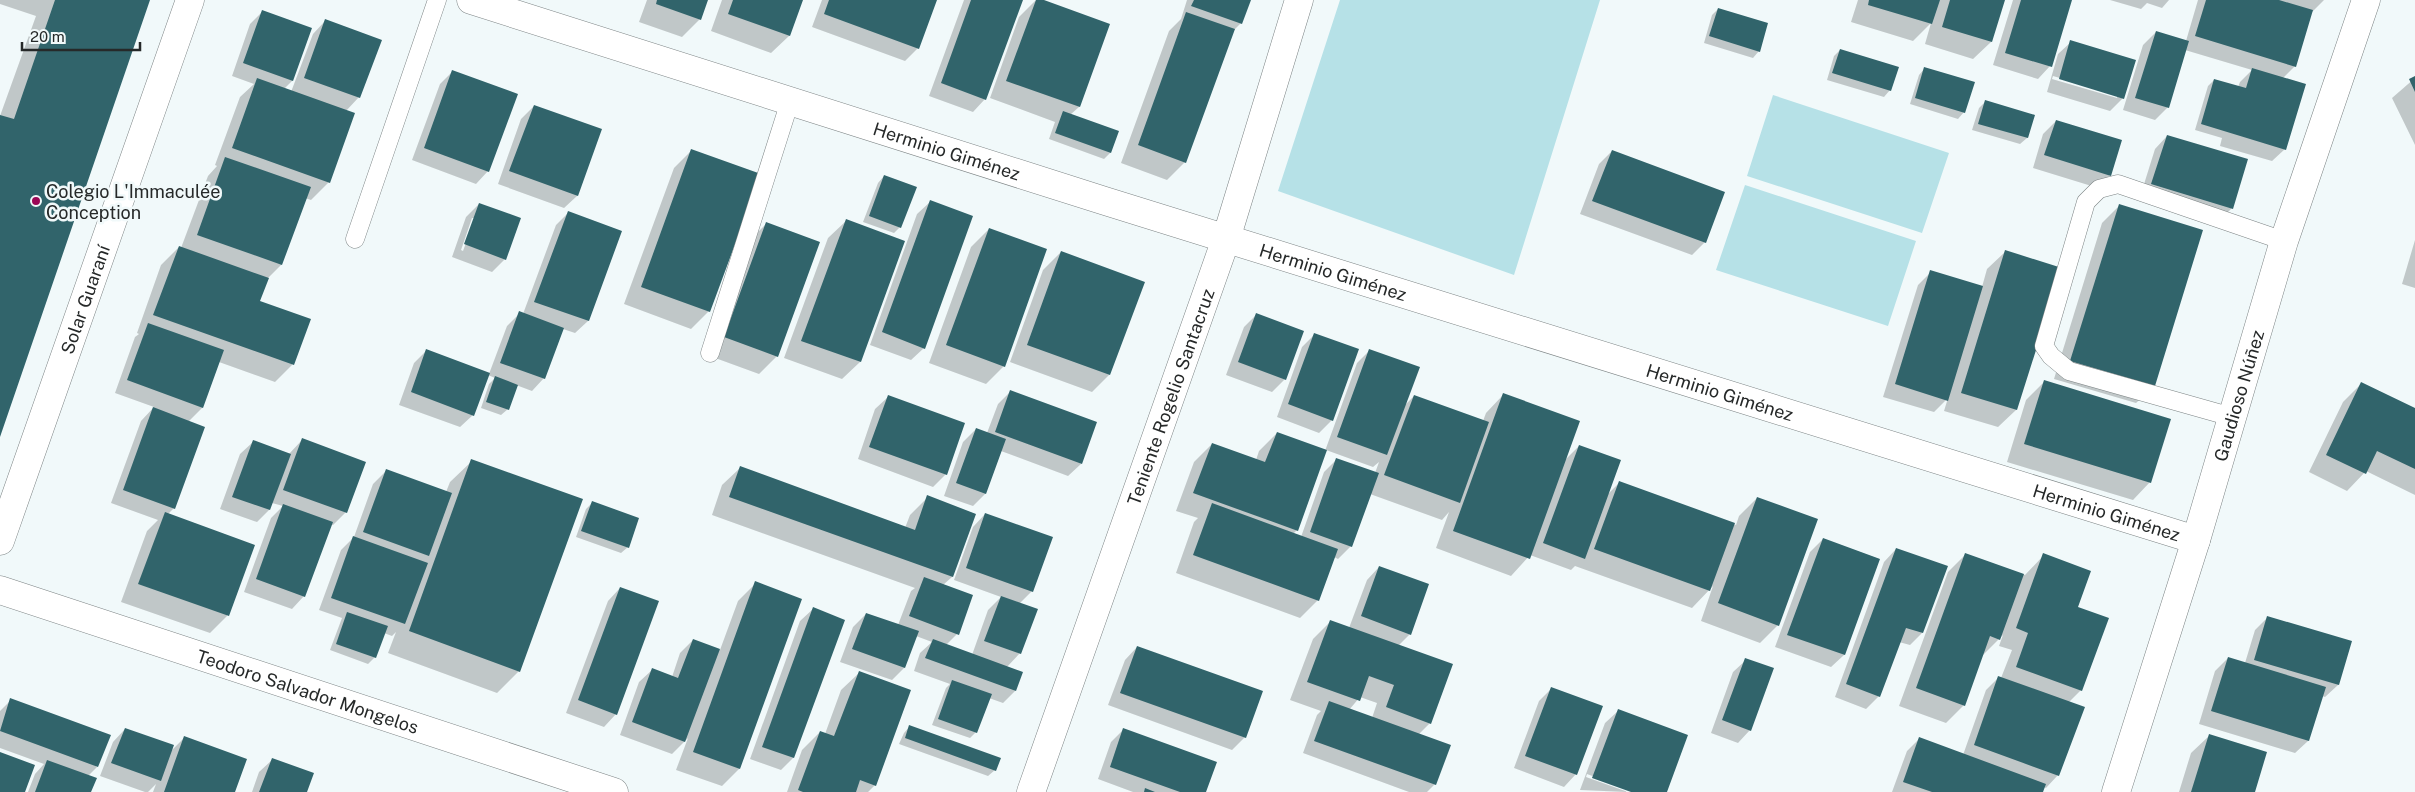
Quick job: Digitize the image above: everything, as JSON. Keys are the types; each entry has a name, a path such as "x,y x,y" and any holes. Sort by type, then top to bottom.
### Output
{"street":[{"name":"Solar Guaraní","path":"0,541 190,0"},
{"name":"Herminio Giménez","path":"471,0 1226,239 2196,540"},
{"name":"Teniente Rogelio Santacruz","path":"1031,792 1226,239 1299,0"},
{"name":"Gaudioso Núñez","path":"2116,792 2196,540 2284,241 2366,0"},
{"name":"Teodoro Salvador Mongelos","path":"0,590 614,792"}],"lane":[{"path":"355,239 437,0"},
{"path":"710,353 790,101"},
{"path":"2232,417 2069,371 2051,356 2044,346 2086,202 2099,189 2118,184 2284,241"}],"shaded area":[{"path":"1340,0 1600,0 1514,275 1278,191"},
{"path":"1773,95 1949,153 1922,233 1747,176"},
{"path":"1745,185 1916,241 1888,326 1716,270"}],"building":[{"name":"Colegio L'Immaculée Conception","path":"55,0 150,0 0,437 0,115 14,119"},
{"path":"657,0 708,0 701,20 656,4"},
{"path":"733,0 803,0 790,36 728,14"},
{"path":"829,0 937,0 919,49 824,14"},
{"path":"971,0 1023,0 986,100 941,83"},
{"path":"1036,0 1044,0 1110,24 1080,107 1006,81"},
{"path":"1194,0 1251,0 1242,24 1191,6"},
{"path":"1869,0 1940,0 1932,24 1868,5"},
{"path":"1950,0 2005,0 1992,42 1942,27"},
{"path":"2021,0 2072,0 2052,67 2005,53"},
{"path":"2206,0 2279,0 2313,10 2296,67 2195,36"},
{"path":"1718,8 1768,23 1760,52 1709,36"},
{"path":"262,10 312,28 293,81 243,63"},
{"path":"1186,12 1235,29 1186,163 1138,145"},
{"path":"325,19 382,40 360,98 304,78"},
{"path":"2156,31 2189,41 2169,108 2135,98"},
{"path":"2070,40 2136,60 2124,99 2059,79"},
{"path":"1840,49 1899,67 1891,91 1832,73"},
{"path":"1924,67 1975,82 1965,113 1915,98"},
{"path":"2252,68 2306,84 2286,150 2201,124 2214,79 2246,88"},
{"path":"452,70 518,94 489,172 424,148"},
{"path":"2415,76 2415,92 2409,79"},
{"path":"257,78 355,113 330,183 232,148"},
{"path":"1985,100 2035,115 2028,138 1978,124"},
{"path":"534,105 602,129 578,196 509,171"},
{"path":"1063,111 1119,131 1111,153 1055,133"},
{"path":"2056,120 2122,140 2111,176 2044,155"},
{"path":"2167,135 2248,159 2233,209 2151,184"},
{"path":"691,149 761,174 710,312 641,287"},
{"path":"1612,150 1725,192 1706,243 1592,201"},
{"path":"225,157 311,187 282,265 197,235"},
{"path":"884,175 917,187 901,228 869,216"},
{"path":"930,200 973,216 925,349 882,332"},
{"path":"479,203 521,218 506,260 464,244"},
{"path":"2119,204 2203,230 2155,386 2070,361"},
{"path":"568,211 622,231 589,321 534,302"},
{"path":"846,219 905,241 861,362 801,341"},
{"path":"766,222 820,242 778,357 724,337"},
{"path":"989,228 1047,249 1005,367 946,345"},
{"path":"179,246 269,278 260,301 311,319 294,365 153,315"},
{"path":"2005,250 2062,268 2017,410 1961,393"},
{"path":"1061,251 1145,282 1110,375 1027,345"},
{"path":"1930,270 1983,286 1948,401 1895,384"},
{"path":"519,311 564,328 545,379 500,363"},
{"path":"1256,313 1304,331 1286,380 1238,362"},
{"path":"148,323 224,350 203,408 127,380"},
{"path":"1314,333 1359,349 1333,421 1288,404"},
{"path":"426,349 490,373 474,416 411,392"},
{"path":"1369,349 1420,367 1387,455 1337,437"},
{"path":"495,376 518,385 509,410 486,402"},
{"path":"2044,380 2171,419 2151,483 2024,444"},
{"path":"2361,382 2415,408 2415,469 2377,451 2366,474 2326,455"},
{"path":"1010,390 1097,422 1082,464 995,432"},
{"path":"1503,393 1580,421 1530,559 1453,531"},
{"path":"888,395 965,423 947,475 869,447"},
{"path":"1414,395 1489,422 1460,503 1384,475"},
{"path":"153,407 205,427 175,509 123,490"},
{"path":"976,428 1006,439 986,494 956,483"},
{"path":"1277,432 1327,450 1298,531 1193,493 1212,443 1265,462"},
{"path":"302,438 366,462 347,513 283,490"},
{"path":"253,440 291,454 270,510 232,497"},
{"path":"1579,445 1621,460 1585,559 1543,543"},
{"path":"1336,458 1379,473 1352,547 1310,532"},
{"path":"471,459 583,499 520,672 409,631"},
{"path":"740,466 915,530 927,495 976,514 953,577 729,497"},
{"path":"386,469 452,493 429,556 363,532"},
{"path":"1619,481 1735,523 1710,591 1594,549"},
{"path":"1757,497 1818,519 1779,626 1718,603"},
{"path":"592,501 639,518 629,548 581,531"},
{"path":"1212,503 1338,549 1319,601 1193,555"},
{"path":"283,504 333,522 305,597 256,579"},
{"path":"165,512 255,545 229,616 138,584"},
{"path":"985,513 1053,537 1033,592 966,568"},
{"path":"353,536 428,563 405,624 331,598"},
{"path":"1823,538 1880,559 1845,655 1787,635"},
{"path":"1896,548 1948,566 1923,633 1906,628 1880,697 1846,684"},
{"path":"1965,553 2024,574 2000,640 1990,636 1965,706 1916,688"},
{"path":"2043,553 2091,571 2078,607 2109,618 2082,691 2016,667 2028,633 2016,628"},
{"path":"1379,566 1429,584 1411,635 1361,616"},
{"path":"924,577 973,595 959,635 909,616"},
{"path":"755,581 802,599 740,769 693,752"},
{"path":"620,587 659,601 617,715 578,700"},
{"path":"1001,596 1038,609 1021,654 984,641"},
{"path":"813,607 845,620 794,758 762,747"},
{"path":"347,612 388,626 376,658 336,644"},
{"path":"866,613 919,631 905,668 852,649"},
{"path":"2267,616 2352,641 2339,685 2254,660"},
{"path":"1330,620 1453,664 1431,724 1386,707 1394,685 1369,676 1360,701 1307,682"},
{"path":"693,639 720,649 685,742 632,722 652,668 678,678"},
{"path":"933,639 1023,672 1016,691 925,658"},
{"path":"1137,646 1263,691 1246,738 1120,693"},
{"path":"2228,657 2326,687 2309,741 2211,711"},
{"path":"1745,658 1774,668 1751,731 1722,720"},
{"path":"859,671 911,690 876,786 860,780 856,792 803,792 798,790 820,731 834,736"},
{"path":"1998,676 2085,707 2059,776 1974,745"},
{"path":"952,680 992,694 977,733 938,719"},
{"path":"1551,687 1603,706 1577,775 1525,756"},
{"path":"10,698 111,735 98,767 0,731"},
{"path":"1329,701 1451,745 1436,785 1314,741"},
{"path":"1618,709 1688,735 1667,792 1631,792 1592,778"},
{"path":"909,725 1001,758 996,771 905,738"},
{"path":"125,728 174,745 161,781 111,763"},
{"path":"1123,728 1217,762 1206,792 1180,792 1110,767"},
{"path":"2209,734 2267,752 2255,792 2191,792"},
{"path":"184,736 247,759 235,792 164,792"},
{"path":"1919,737 2046,784 2043,792 1932,792 1903,782"},
{"path":"0,752 35,765 25,792 0,792"},
{"path":"272,758 314,773 307,792 259,792"},
{"path":"47,760 97,778 91,792 35,792"},
{"path":"1145,788 1155,792 1144,792"}],"place":[{"name":"Colegio L'Immaculée Conception","path":"36,201"}]}
